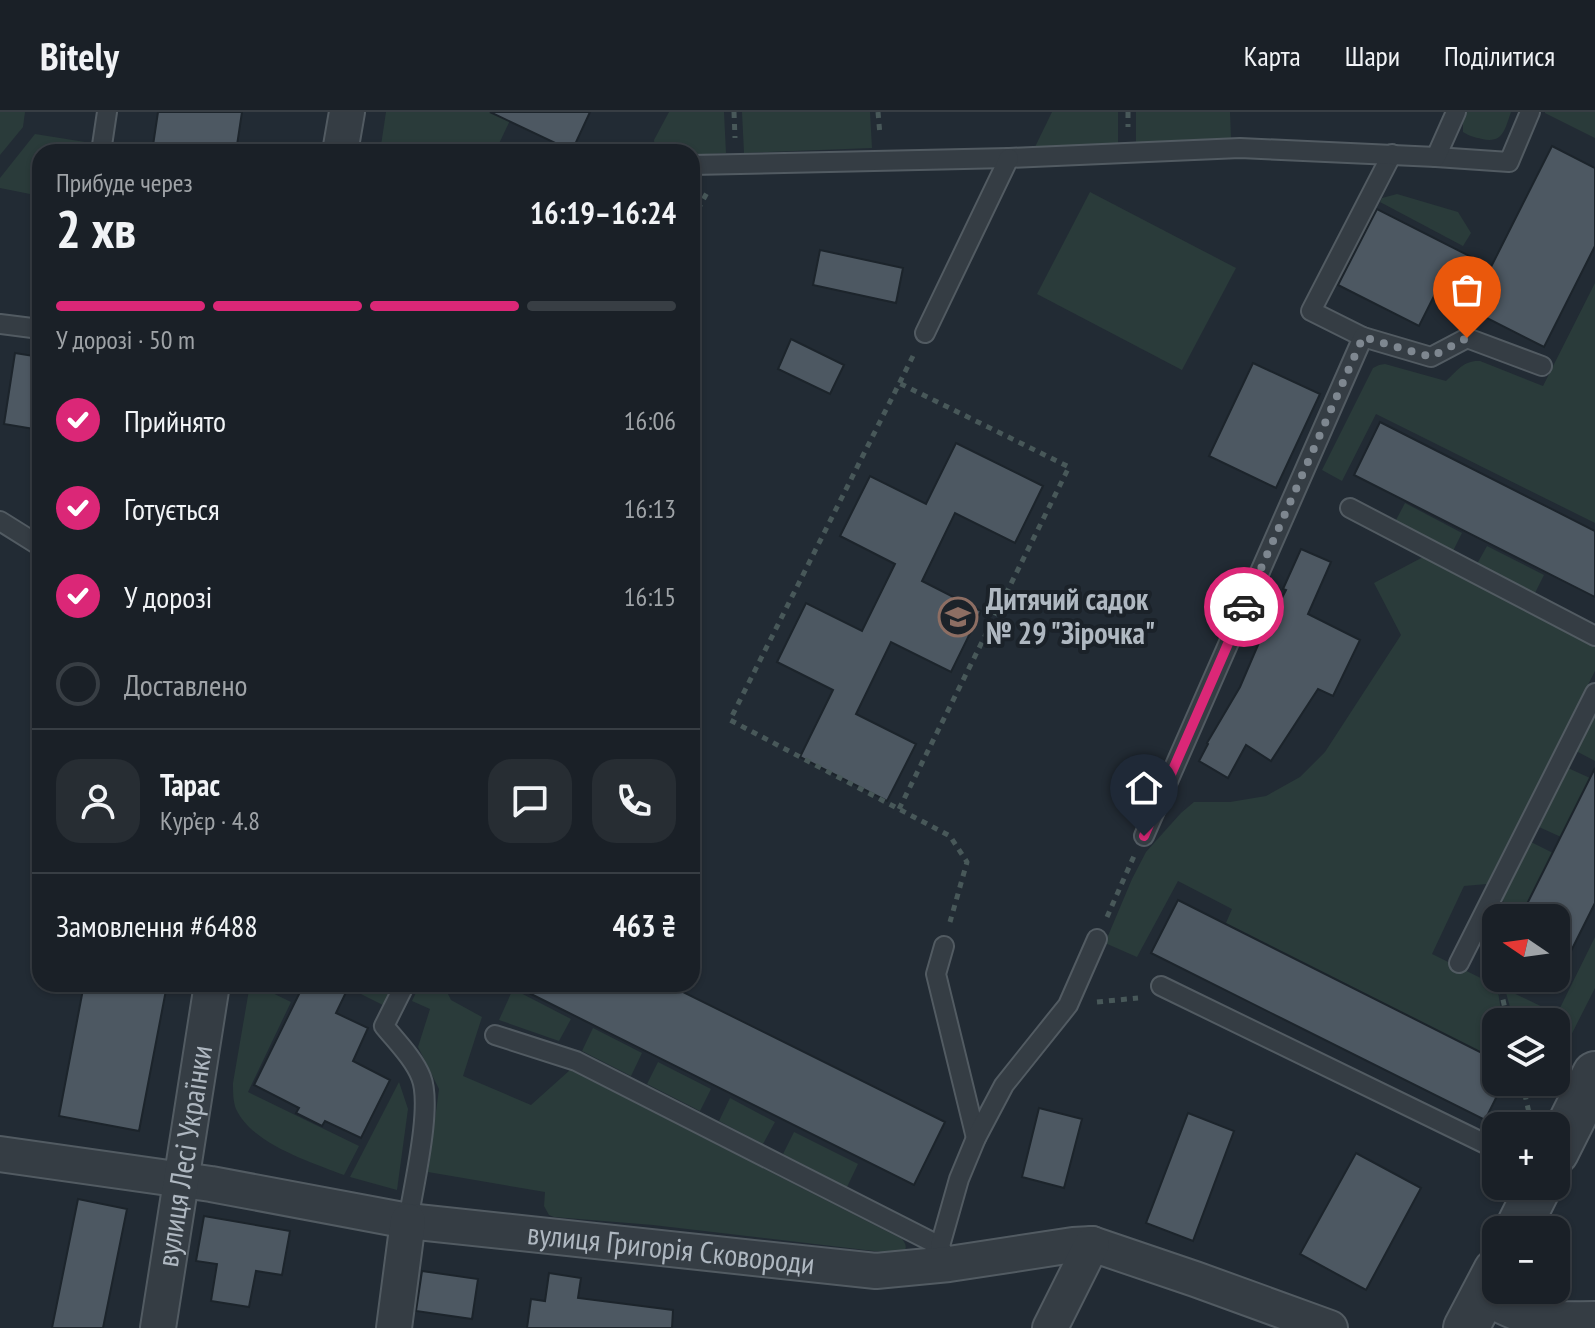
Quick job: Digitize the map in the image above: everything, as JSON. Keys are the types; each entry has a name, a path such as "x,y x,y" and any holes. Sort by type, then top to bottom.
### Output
{"street":[{"path":"341,144 347,112"},
{"name":"вулиця Лесі Українки","path":"158,1328 211,992"},
{"path":"1570,1124 1595,1074"},
{"name":"вулиця Григорія Сковороди","path":"0,1154 180,1180 408,1221 876,1271 944,1255 1092,1244 1330,1328"},
{"path":"394,1328 408,1221"},
{"path":"1050,1328 1092,1244"},
{"path":"1496,1304 1527,1316 1595,1319"}],"lane":[{"path":"102,144 107,112"},
{"path":"1436,157 1456,112"},
{"path":"700,165 1009,158 1240,148 1509,162 1530,112"},
{"path":"1392,154 1311,311 1363,337 1431,357 1467,338 1542,366"},
{"path":"925,333 1009,158"},
{"path":"0,324 32,328"},
{"path":"1144,836 1363,337"},
{"path":"1350,508 1595,636"},
{"path":"0,521 32,541"},
{"path":"1459,963 1595,693"},
{"path":"495,1035 576,1061 944,1255 959,1179 976,1138 1004,1085 1068,1005 1097,939"},
{"path":"944,946 936,974 976,1138"},
{"path":"1161,986 1482,1142"},
{"path":"401,992 384,1026 406,1052 421,1077 426,1102 408,1221"}],"path":[{"path":"925,333 730,720 950,836 967,862 944,946"},
{"path":"899,383 1069,467 899,809"},
{"path":"1097,939 1144,836"},
{"path":"1459,963 1499,982 1505,1008"},
{"path":"1068,1005 1155,996 1161,986"}],"shaded area":[{"path":"0,112 25,112 23,127 0,155"},
{"path":"386,112 514,112 499,144 381,144"},
{"path":"669,112 724,112 726,153 700,155 700,144 654,144"},
{"path":"742,112 870,112 872,148 744,153"},
{"path":"1052,112 1118,112 1118,143 1035,147"},
{"path":"1136,112 1230,112 1231,138 1136,142"},
{"path":"1467,112 1511,112 1502,134 1489,140 1463,132"},
{"path":"1545,112 1595,112 1595,138 1545,113"},
{"path":"35,134 90,144 32,144 32,194 0,188 0,178"},
{"path":"1090,192 1236,268 1182,370 1037,294"},
{"path":"1397,194 1458,212 1471,233 1463,246 1380,202 1382,198"},
{"path":"1595,283 1595,523 1376,414 1342,481 1322,470 1373,368 1379,365 1446,381 1465,364 1480,361 1543,386"},
{"path":"1405,503 1462,533 1453,551 1395,522"},
{"path":"1487,546 1544,575 1535,593 1477,564"},
{"path":"1425,556 1595,647 1595,671 1487,884 1464,886 1432,954 1482,979 1482,992 1498,992 1501,1008 1482,1008 1482,1052 1226,923 1232,909 1178,881 1137,957 1105,943 1146,852 1181,813 1194,802 1230,802 1266,796 1300,777 1325,752 1401,635 1374,583"},
{"path":"1595,714 1595,761 1576,751"},
{"path":"1568,768 1590,778 1561,837 1539,827"},
{"path":"1531,842 1553,853 1527,904 1502,901"},
{"path":"1595,937 1595,988 1570,1037 1570,1008 1560,1008"},
{"path":"249,992 270,992 291,1002 248,1092 359,1146 344,1175 300,1158 255,1132 236,1109 233,1083"},
{"path":"357,992 390,992 383,1005"},
{"path":"416,992 447,992 451,1000 482,1017 463,1076 531,1105 570,1070 902,1239 906,1246 904,1253 554,1217 544,1206 545,1192 428,1172 439,1089 418,1047 430,1009 412,1001"},
{"path":"512,992 519,992 571,1019 559,1041 499,1020"},
{"path":"1506,992 1545,1008 1510,1008"},
{"path":"593,1028 642,1053 631,1076 582,1051"},
{"path":"658,1062 711,1089 700,1111 647,1084"},
{"path":"399,1082 408,1109 397,1190 350,1177"},
{"path":"730,1098 775,1122 763,1144 719,1121"},
{"path":"794,1132 858,1164 847,1187 783,1154"}],"building":[{"path":"158,112 242,112 237,144 153,144"},
{"path":"490,112 590,112 575,144 557,144"},
{"path":"1552,146 1595,168 1595,246 1544,347 1436,292 1419,326 1338,285 1377,209 1491,267"},
{"path":"820,250 903,268 896,303 813,285"},
{"path":"791,339 844,365 830,394 778,369"},
{"path":"15,353 32,356 32,429 4,424"},
{"path":"1253,363 1320,394 1276,488 1209,456"},
{"path":"1380,422 1595,531 1595,597 1354,475"},
{"path":"956,443 1043,486 1015,543 955,513 922,581 981,611 951,672 891,642 856,714 916,744 887,801 800,757 833,690 777,662 806,603 862,631 895,564 840,536 870,476 926,504"},
{"path":"1301,549 1331,562 1308,614 1360,640 1333,696 1318,689 1271,761 1246,745 1228,778 1199,761 1240,687 1286,590 1283,589"},
{"path":"1595,768 1595,903 1570,953 1570,904 1527,904"},
{"path":"1178,900 1482,1053 1482,1096 1496,1098 1489,1112 1482,1112 1482,1118 1151,953"},
{"path":"82,992 166,992 139,1131 59,1116"},
{"path":"300,992 346,992 336,1013 368,1028 353,1061 390,1080 361,1138 325,1121 322,1126 296,1113 299,1108 254,1085"},
{"path":"527,992 683,992 945,1122 914,1185"},
{"path":"1039,1108 1082,1119 1064,1188 1022,1177"},
{"path":"1188,1113 1234,1131 1193,1241 1146,1223"},
{"path":"1356,1153 1421,1188 1366,1290 1300,1254"},
{"path":"78,1199 127,1209 103,1328 52,1328"},
{"path":"204,1216 290,1231 282,1275 256,1271 249,1307 211,1301 217,1264 196,1261"},
{"path":"422,1271 478,1279 472,1319 416,1311"},
{"path":"549,1273 581,1278 578,1298 673,1310 672,1328 527,1328 531,1299 545,1301"}],"way so far":[{"path":"1244,607 1363,337 1431,357 1467,338"}],"place":[{"name":"Дитячий садок № 29 \"Зірочка\"","path":"958,617"}],"route":[{"path":"1144,836 1244,607"}]}
